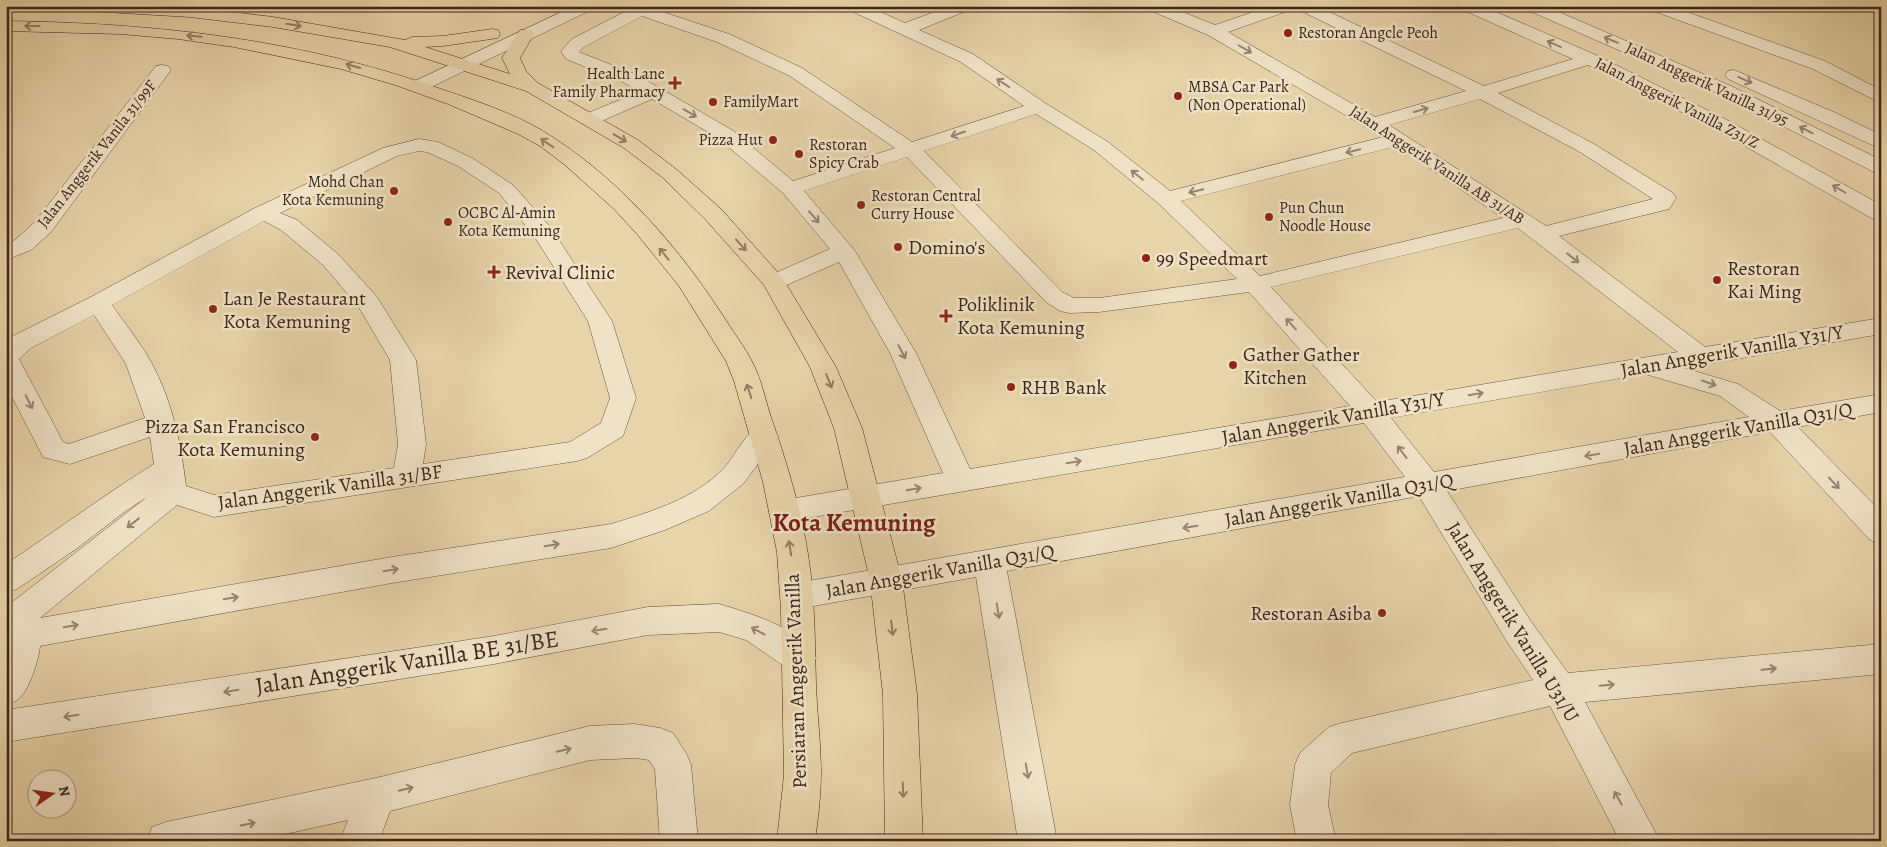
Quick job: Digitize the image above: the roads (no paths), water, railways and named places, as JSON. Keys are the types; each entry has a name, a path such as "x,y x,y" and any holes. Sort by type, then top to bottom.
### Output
{"main road":[{"path":"88,6 190,12 273,22 393,42 532,87 631,144 669,173 713,214 774,282 824,367 848,428 886,580 900,694 904,841"},
{"name":"Persiaran Anggerik Vanilla","path":"6,26 122,29 208,37 278,48 327,59 410,83 491,114 545,141 586,172 625,210 656,243 701,298 742,368 764,436 784,511 797,596 802,785 796,841"},
{"path":"393,42 443,41 492,34"},
{"path":"526,34 511,58 518,73 532,87"}],"street":[{"path":"410,83 441,58 554,6"},
{"path":"410,83 462,65 586,6"},
{"name":"Jalan Anggerik Vanilla U31/U","path":"853,6 967,58 1102,146 1166,198 1255,284 1371,412 1427,484 1518,630 1559,689 1641,841"},
{"path":"905,29 965,6"},
{"name":"Jalan Anggerik Vanilla AB 31/AB","path":"1153,6 1214,31 1400,139 1542,234 1700,356"},
{"path":"1214,31 1287,6"},
{"path":"1303,6 1387,44 1561,133 1641,180 1665,198 1662,204 1542,234"},
{"name":"Jalan Anggerik Vanilla Z31/Z","path":"1467,6 1590,59 1674,99 1759,144 1881,214"},
{"name":"Jalan Anggerik Vanilla 31/95","path":"1531,6 1725,90 1881,168"},
{"name":"Jalan Anggerik Vanilla 31/95","path":"1572,6 1643,36"},
{"path":"1654,6 1819,65 1881,97"},
{"path":"961,481 903,353 844,251 790,189 725,134 631,78 572,55 570,51 578,43 644,8 723,38 796,72 911,150 1054,297 1069,306 1099,304 1255,284 1522,220"},
{"path":"1374,123 1590,59"},
{"name":"Jalan Anggerik Vanila 31/99F","path":"6,253 23,244 44,227 162,70"},
{"name":"Jalan Anggerik Vanilla 31/95","path":"1723,70 1881,142"},
{"path":"1674,99 1725,90"},
{"path":"590,119 654,92"},
{"path":"790,189 1038,106"},
{"path":"1166,198 1400,139"},
{"name":"Jalan Anggerik Vanilla 31/BF","path":"6,358 22,342 263,213 390,152 419,145 431,146 465,162 506,189 543,233 600,321 624,398 613,430 577,451 214,506 171,481"},
{"path":"263,213 289,225 331,260 368,302 403,360 412,444 407,477"},
{"path":"774,282 844,251"},
{"path":"98,303 139,363 161,423 171,481"},
{"name":"Jalan Anggerik Vanilla Y31/Y","path":"784,511 1881,326"},
{"path":"6,358 53,450 70,454 161,423"},
{"path":"1645,366 1729,390 1776,422 1881,532"},
{"name":"Jalan Anggerik Vanilla Q31/Q","path":"797,596 1881,403"},
{"path":"14,623 392,570 611,536 654,522 699,502 734,476 764,436"},
{"path":"14,623 171,481"},
{"path":"6,580 65,540 113,504 171,481"},
{"path":"990,563 1038,841"},
{"name":"Jalan Anggerik Vanilla BE 31/BE","path":"6,726 484,651 648,621 719,618 756,628 799,658"},
{"path":"6,689 13,679 23,655 14,623"},
{"path":"1317,841 1309,804 1313,765 1342,740 1559,689 1881,659"},
{"path":"166,841 376,796 590,743 635,741 660,745 673,765 679,841"},
{"path":"359,841 376,796"}],"place":[{"name":"Restoran Angcle Peoh","path":"1288,33"},
{"name":"Health Lane Family Pharmacy","path":"675,83"},
{"name":"MBSA Car Park (Non Operational)","path":"1178,96"},
{"name":"FamilyMart","path":"713,102"},
{"name":"Pizza Hut","path":"773,140"},
{"name":"Restoran Spicy Crab","path":"799,154"},
{"name":"Mohd Chan Kota Kemuning","path":"394,191"},
{"name":"Restoran Central Curry House","path":"861,205"},
{"name":"Pun Chun Noodle House","path":"1269,217"},
{"name":"OCBC Al-Amin Kota Kemuning","path":"448,222"},
{"name":"Domino's","path":"898,247"},
{"name":"99 Speedmart","path":"1146,258"},
{"name":"Revival Clinic","path":"494,272"},
{"name":"Restoran Kai Ming","path":"1717,280"},
{"name":"Lan Je Restaurant Kota Kemuning","path":"213,309"},
{"name":"Poliklinik Kota Kemuning","path":"946,316"},
{"name":"Gather Gather Kitchen","path":"1233,365"},
{"name":"RHB Bank","path":"1011,387"},
{"name":"Pizza San Francisco Kota Kemuning","path":"315,437"},
{"name":"Restoran Asiba","path":"1382,613"}],"district":[{"name":"Kota Kemuning","path":"854,523"}]}
